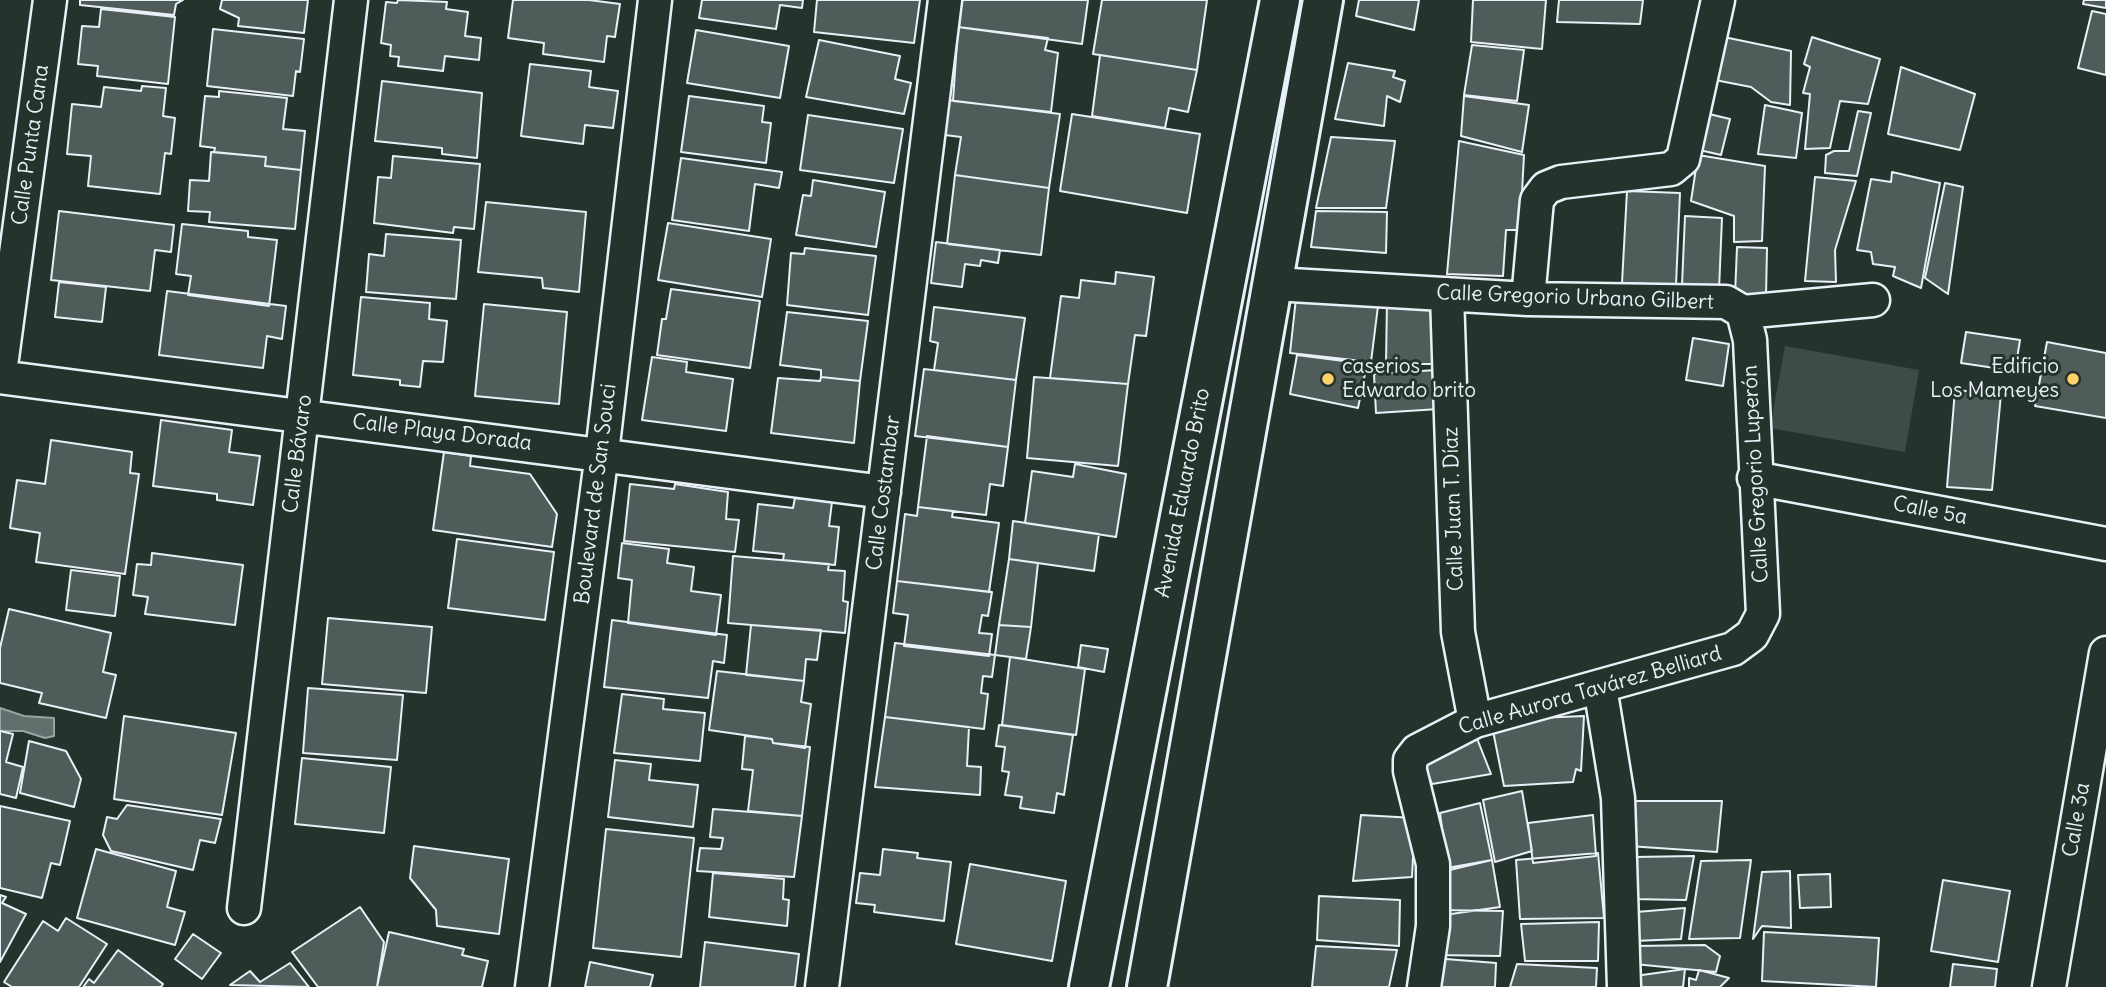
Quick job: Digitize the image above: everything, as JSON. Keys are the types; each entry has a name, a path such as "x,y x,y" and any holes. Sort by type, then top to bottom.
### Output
{"street":[{"name":"Calle Punta Cana","path":"0,375 50,0"},
{"name":"Calle Bávaro","path":"244,908 351,0"},
{"name":"Boulevard de San Souci","path":"532,987 602,453 655,0"},
{"name":"Calle Costambar","path":"822,987 945,0"},
{"name":"Avenida Eduardo Brito","path":"1088,987 1280,0"},
{"path":"1147,987 1323,0"},
{"path":"1528,299 1537,200 1546,188 1561,182 1671,169 1683,159 1718,0"},
{"name":"Calle Gregorio Urbano Gilbert","path":"1274,284 1528,299 1726,302 1743,312 1873,300"},
{"name":"Calle Juan T. Díaz","path":"1447,294 1458,632 1475,721"},
{"name":"Calle Gregorio Luperón","path":"1743,312 1750,340 1754,478 1763,614 1752,635"},
{"name":"Calle Playa Dorada","path":"0,375 884,492"},
{"name":"Calle 5a","path":"1754,478 2106,544"},
{"name":"Calle Aurora Tavárez Belliard","path":"1424,987 1433,926 1433,864 1410,771 1410,760 1433,740 1475,721 1733,649 1752,635"},
{"name":"Calle 3a","path":"2049,987 2106,653"},
{"path":"1600,687 1618,798 1624,987"}],"shaded area":[{"path":"1785,346 1919,370 1905,452 1770,428"},
{"path":"0,708 24,716 54,718 54,736 45,738 23,731 0,731"}],"building":[{"path":"80,0 183,0 176,4 174,15 80,5"},
{"path":"222,0 308,0 304,33 238,26 239,18 220,9"},
{"path":"398,0 447,2 446,9 468,12 465,36 481,38 479,60 445,56 443,71 398,66 399,57 390,56 391,45 381,43 386,2 397,3"},
{"path":"513,0 589,0 620,4 615,37 607,36 604,62 543,54 544,43 508,38"},
{"path":"702,0 803,0 802,8 780,5 776,29 699,18"},
{"path":"817,0 920,0 914,43 814,32"},
{"path":"961,0 1088,0 1082,44 958,27"},
{"path":"1102,0 1207,0 1197,70 1093,54"},
{"path":"1359,0 1419,0 1414,30 1356,16"},
{"path":"1473,0 1546,0 1542,49 1471,42"},
{"path":"1559,0 1643,0 1640,24 1557,22"},
{"path":"2084,0 2106,0 2106,8 2083,4"},
{"path":"101,9 175,17 168,84 97,76 98,66 78,64 82,26 99,27"},
{"path":"2092,11 2106,14 2106,75 2078,68"},
{"path":"958,27 1048,38 1045,50 1058,53 1051,112 953,101"},
{"path":"213,29 304,39 300,72 296,71 293,96 207,86"},
{"path":"696,30 789,46 780,98 687,83"},
{"path":"1724,37 1791,51 1790,105 1771,102 1751,87 1715,80"},
{"path":"1812,37 1880,59 1868,104 1840,101 1830,148 1805,149 1810,94 1803,93 1810,67 1804,64"},
{"path":"819,40 900,56 895,79 911,83 904,114 806,97"},
{"path":"1472,45 1524,50 1517,101 1464,95"},
{"path":"1100,55 1197,70 1188,112 1169,108 1165,128 1092,116"},
{"path":"1348,63 1395,71 1393,77 1405,81 1400,102 1387,96 1384,126 1335,119"},
{"path":"530,64 591,71 589,87 618,91 613,128 585,125 583,144 521,136"},
{"path":"1901,67 1975,94 1960,150 1888,134"},
{"path":"382,81 482,93 477,158 442,154 442,148 375,141"},
{"path":"142,86 166,88 163,116 175,118 171,154 165,153 160,194 88,186 91,156 67,154 72,104 101,107 104,87 141,91"},
{"path":"219,91 287,98 283,129 305,131 301,170 265,166 266,157 214,152 215,148 200,146 205,96 219,97"},
{"path":"689,96 764,106 762,122 771,123 766,163 681,152"},
{"path":"1464,96 1529,105 1522,152 1461,136"},
{"path":"948,100 1060,114 1049,188 955,175 961,137 945,135"},
{"path":"1765,105 1802,113 1796,158 1758,154"},
{"path":"1858,111 1871,113 1857,176 1825,173 1826,155 1834,151 1849,151"},
{"path":"1705,113 1730,119 1721,155 1695,149"},
{"path":"1072,114 1200,134 1187,213 1060,191"},
{"path":"808,115 903,129 894,183 800,170"},
{"path":"1331,137 1395,141 1386,208 1316,208"},
{"path":"1459,141 1524,155 1520,230 1506,230 1503,276 1447,274"},
{"path":"211,152 266,157 265,166 301,170 295,229 209,222 210,212 188,211 190,180 209,181"},
{"path":"1698,155 1765,166 1762,241 1734,242 1734,216 1691,201"},
{"path":"393,156 480,164 474,229 454,227 453,233 374,223 378,177 391,178"},
{"path":"681,158 782,172 779,188 755,184 749,231 672,220"},
{"path":"1892,172 1940,183 1921,288 1893,276 1895,267 1873,264 1871,252 1857,250 1871,179 1891,182"},
{"path":"955,175 1049,188 1041,255 947,244"},
{"path":"1815,177 1856,181 1835,250 1836,282 1805,281"},
{"path":"813,180 885,192 876,247 796,235 803,195 811,196"},
{"path":"1945,183 1963,187 1948,294 1925,278"},
{"path":"1627,191 1680,193 1676,285 1622,283"},
{"path":"486,202 586,212 579,292 543,288 542,278 478,272"},
{"path":"59,211 174,225 171,252 155,250 150,291 51,280"},
{"path":"1316,211 1387,212 1386,253 1311,247"},
{"path":"1685,216 1722,218 1719,290 1682,285"},
{"path":"668,223 771,239 762,297 658,280"},
{"path":"182,224 248,231 248,237 277,240 269,306 188,295 191,276 176,274"},
{"path":"386,234 461,240 456,299 366,292 369,254 384,256"},
{"path":"936,242 1000,250 998,263 981,260 980,266 965,264 962,287 931,283"},
{"path":"1737,247 1767,248 1766,296 1735,295"},
{"path":"805,248 876,256 868,315 787,305 791,253 804,254"},
{"path":"1116,272 1154,277 1146,336 1135,335 1128,384 1050,378 1061,296 1079,298 1081,280 1115,284"},
{"path":"59,282 106,287 102,322 55,317"},
{"path":"671,289 760,301 750,368 657,355 662,319 666,319"},
{"path":"1297,289 1379,298 1371,362 1290,353"},
{"path":"167,291 286,306 282,339 267,336 263,368 159,355"},
{"path":"361,297 430,303 429,319 447,321 443,362 423,361 420,387 400,385 400,380 353,375"},
{"path":"1387,300 1440,300 1440,364 1386,364"},
{"path":"484,304 567,312 559,404 475,396"},
{"path":"934,307 1025,318 1016,380 934,370 938,343 930,341"},
{"path":"787,312 868,321 860,381 821,377 821,370 780,365"},
{"path":"1966,332 2020,340 2015,371 1961,363"},
{"path":"1693,338 1729,344 1723,386 1686,380"},
{"name":"Edificio Los Mameyes","path":"2047,342 2106,353 2106,418 2035,406"},
{"name":"caserios Edwardo brito","path":"1297,355 1367,364 1358,408 1290,394"},
{"path":"652,357 687,362 686,372 733,379 726,431 642,420"},
{"path":"924,369 1016,380 1008,447 915,436"},
{"path":"1436,370 1439,409 1376,413 1374,374"},
{"path":"821,377 860,381 854,443 771,433 778,378 820,381"},
{"path":"1034,377 1128,384 1118,466 1027,458"},
{"path":"1955,390 2001,394 1992,490 1947,487"},
{"path":"161,420 232,430 229,452 260,456 253,505 217,500 217,494 153,486"},
{"path":"927,436 1008,447 1003,486 990,484 986,515 918,507"},
{"path":"51,440 132,452 130,473 139,474 125,574 36,562 40,533 10,528 17,480 45,484"},
{"path":"444,452 471,456 470,466 530,474 557,514 552,547 433,530"},
{"path":"1075,464 1126,474 1116,537 1025,523 1032,471 1073,477"},
{"path":"630,484 674,489 675,484 728,492 726,519 739,520 735,552 624,541"},
{"path":"795,498 832,502 829,526 839,527 835,565 783,560 784,554 753,551 758,504 793,508"},
{"path":"918,507 953,511 952,517 999,523 989,592 897,581 905,514 917,516"},
{"path":"1013,521 1099,534 1094,571 1009,559"},
{"path":"457,539 554,552 545,620 448,608"},
{"path":"622,543 669,549 667,563 694,567 691,591 721,595 716,635 628,623 632,580 618,578"},
{"path":"152,553 243,565 235,625 145,614 148,597 133,595 137,564 151,565"},
{"path":"733,556 829,564 828,570 845,571 843,601 848,602 845,633 728,623"},
{"path":"1009,559 1038,563 1031,627 999,625"},
{"path":"71,570 120,576 115,616 66,610"},
{"path":"897,581 992,592 988,616 982,615 979,633 992,634 989,656 904,646 908,615 893,613"},
{"path":"9,609 111,633 103,672 116,675 106,718 39,703 42,693 0,683 0,648"},
{"path":"328,618 432,627 426,693 322,684"},
{"path":"612,620 727,635 724,663 713,661 708,698 604,687"},
{"path":"751,625 821,630 817,660 806,659 804,681 746,675"},
{"path":"999,625 1031,627 1026,659 995,655"},
{"path":"895,643 995,655 992,677 983,676 981,693 988,694 984,729 885,717"},
{"path":"1081,645 1108,649 1104,672 1078,667"},
{"path":"1010,657 1085,669 1076,735 1002,725"},
{"path":"717,671 804,681 801,702 811,704 805,748 773,743 772,739 709,730"},
{"path":"308,688 403,695 397,760 303,753"},
{"path":"622,694 664,699 663,709 705,713 700,761 614,753"},
{"path":"124,716 236,733 222,815 114,799"},
{"path":"1584,716 1581,771 1576,769 1573,782 1504,786 1493,731 1513,719"},
{"path":"885,717 969,727 967,766 981,767 980,795 875,787"},
{"path":"999,725 1073,735 1064,795 1057,793 1054,813 1020,808 1022,797 1005,795 1009,772 1002,771 1005,747 996,746"},
{"path":"0,731 13,734 6,762 23,767 16,798 0,794"},
{"path":"745,736 772,739 773,743 810,747 802,816 748,811 753,770 742,769"},
{"path":"1476,736 1491,774 1432,784 1421,755"},
{"path":"29,741 66,751 81,779 74,807 20,793"},
{"path":"302,758 391,767 384,833 295,824"},
{"path":"615,760 651,764 649,780 698,785 693,827 608,817"},
{"path":"1522,791 1532,851 1495,862 1483,800"},
{"path":"1627,801 1722,801 1717,852 1628,846"},
{"path":"1480,803 1492,860 1447,868 1440,813"},
{"path":"127,805 221,819 215,843 200,840 193,870 111,851 103,835 107,817 117,819"},
{"path":"0,806 70,821 60,865 51,863 42,898 0,888"},
{"path":"713,809 802,816 794,877 697,871 700,848 721,849 723,838 710,837"},
{"path":"1361,815 1415,818 1412,877 1353,881"},
{"path":"1593,815 1596,856 1533,863 1528,823"},
{"path":"606,829 694,838 681,957 593,948"},
{"path":"414,846 509,859 499,934 437,926 436,910 410,878"},
{"path":"96,849 176,871 167,907 185,912 175,945 77,918"},
{"path":"883,849 918,853 917,858 951,862 944,921 874,912 875,905 856,903 860,873 880,875"},
{"path":"1598,853 1604,918 1520,919 1516,860"},
{"path":"1694,856 1686,900 1631,899 1634,857"},
{"path":"1492,860 1500,907 1444,915 1441,872"},
{"path":"1751,860 1740,938 1689,939 1701,861"},
{"path":"970,864 1066,881 1052,961 956,944"},
{"path":"1790,871 1791,928 1762,926 1753,939 1762,872"},
{"path":"713,873 784,879 783,899 789,900 787,926 709,917"},
{"path":"1830,874 1831,907 1800,908 1798,875"},
{"path":"1943,880 2010,891 1998,962 1931,951"},
{"path":"0,895 6,897 2,903 26,914 0,962"},
{"path":"1319,896 1400,900 1399,946 1317,940"},
{"path":"360,907 384,942 377,987 318,987 292,952"},
{"path":"1685,908 1681,939 1634,941 1636,912"},
{"path":"1435,910 1503,911 1500,956 1435,955"},
{"path":"66,918 107,944 79,987 12,987 4,982 43,921 58,931"},
{"path":"1599,922 1598,961 1525,961 1521,924"},
{"path":"389,932 464,949 462,955 488,961 482,987 377,987"},
{"path":"1764,932 1879,938 1876,987 1762,981"},
{"path":"193,934 221,953 202,979 175,959"},
{"path":"705,942 799,954 795,987 700,987"},
{"path":"1705,945 1720,956 1716,972 1634,964 1634,946"},
{"path":"1316,946 1397,950 1389,987 1312,987"},
{"path":"118,950 163,984 161,987 83,987 89,979 94,983"},
{"path":"1433,958 1496,963 1495,987 1430,987"},
{"path":"590,962 653,975 650,987 585,987"},
{"path":"290,963 309,987 230,985 250,971 260,982"},
{"path":"1517,964 1597,968 1596,987 1510,987"},
{"path":"1953,964 1997,969 1995,987 1950,987"},
{"path":"1685,969 1683,987 1634,987 1635,976"},
{"path":"1699,970 1729,978 1720,987 1689,987 1689,978 1696,980"}],"place":[{"name":"caserios Edwardo brito","path":"1328,379"},
{"name":"Edificio Los Mameyes","path":"2073,379"}]}
